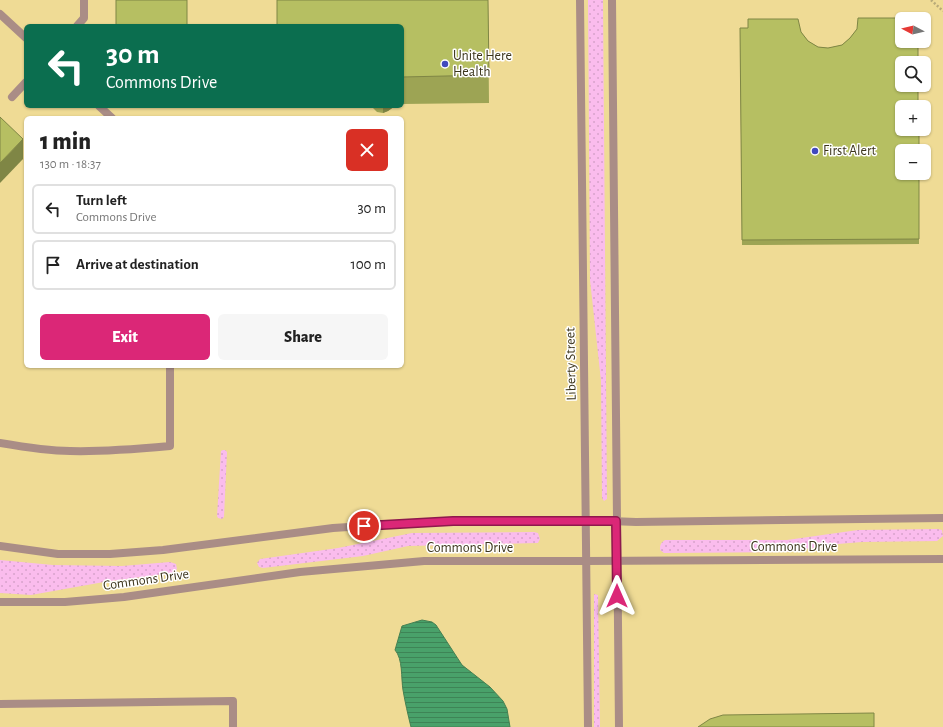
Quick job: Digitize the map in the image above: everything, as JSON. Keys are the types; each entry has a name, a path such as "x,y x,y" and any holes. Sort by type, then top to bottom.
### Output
{"street":[{"path":"79,24 84,18 84,0"},
{"name":"Liberty Street","path":"580,0 588,727"},
{"path":"612,0 619,727"},
{"path":"0,14 24,36"},
{"path":"12,97 24,84"},
{"path":"101,108 110,116"},
{"path":"0,443 39,449 69,451 108,451 170,446 170,368"},
{"name":"Commons Drive","path":"0,546 58,554 110,554 163,550 333,528 453,521 943,518"},
{"name":"Commons Drive","path":"0,602 65,602 124,597 300,572 424,561 943,559"},
{"path":"0,704 233,701 233,727"}],"path":[{"path":"931,0 943,11"}],"shaded area":[{"path":"0,0 943,0 943,727 0,727"},
{"path":"588,0 603,0 607,499 604,501 602,498 601,381 590,280"},
{"path":"223,450 227,452 224,517 222,519 218,518 217,516 221,451"},
{"path":"858,530 942,530 943,536 937,541 862,542 786,552 664,553 660,550 661,543 665,540 787,540"},
{"path":"412,533 538,533 540,539 538,543 408,546 363,556 263,568 259,567 257,563 260,559 338,548"},
{"path":"0,560 53,565 122,566 170,562 176,564 177,569 173,573 104,582 31,595 0,593"},
{"path":"594,594 598,595 600,727 594,727"},
{"path":"422,620 432,622 436,625 462,665 490,687 503,701 507,709 510,727 411,727 403,690 401,663 395,650 402,626"}],"building":[{"path":"116,0 187,0 187,24 116,24"},
{"path":"277,0 488,0 489,75 404,77 404,24 277,24"},
{"path":"858,18 895,18 895,48 918,48 918,56 895,56 895,92 918,92 918,100 895,100 895,136 919,136 919,144 895,144 895,180 919,180 919,239 742,240 740,28 748,28 748,19 798,19 801,32 808,41 818,47 828,48 842,45 857,29"},
{"path":"0,117 23,139 0,163"},
{"path":"874,713 874,727 698,727 710,719 723,715"}],"place":[{"name":"Unite Here Health","path":"445,64"},
{"name":"First Alert","path":"815,151"}],"route":[{"path":"364,526 453,521 616,521 617,596"}]}
